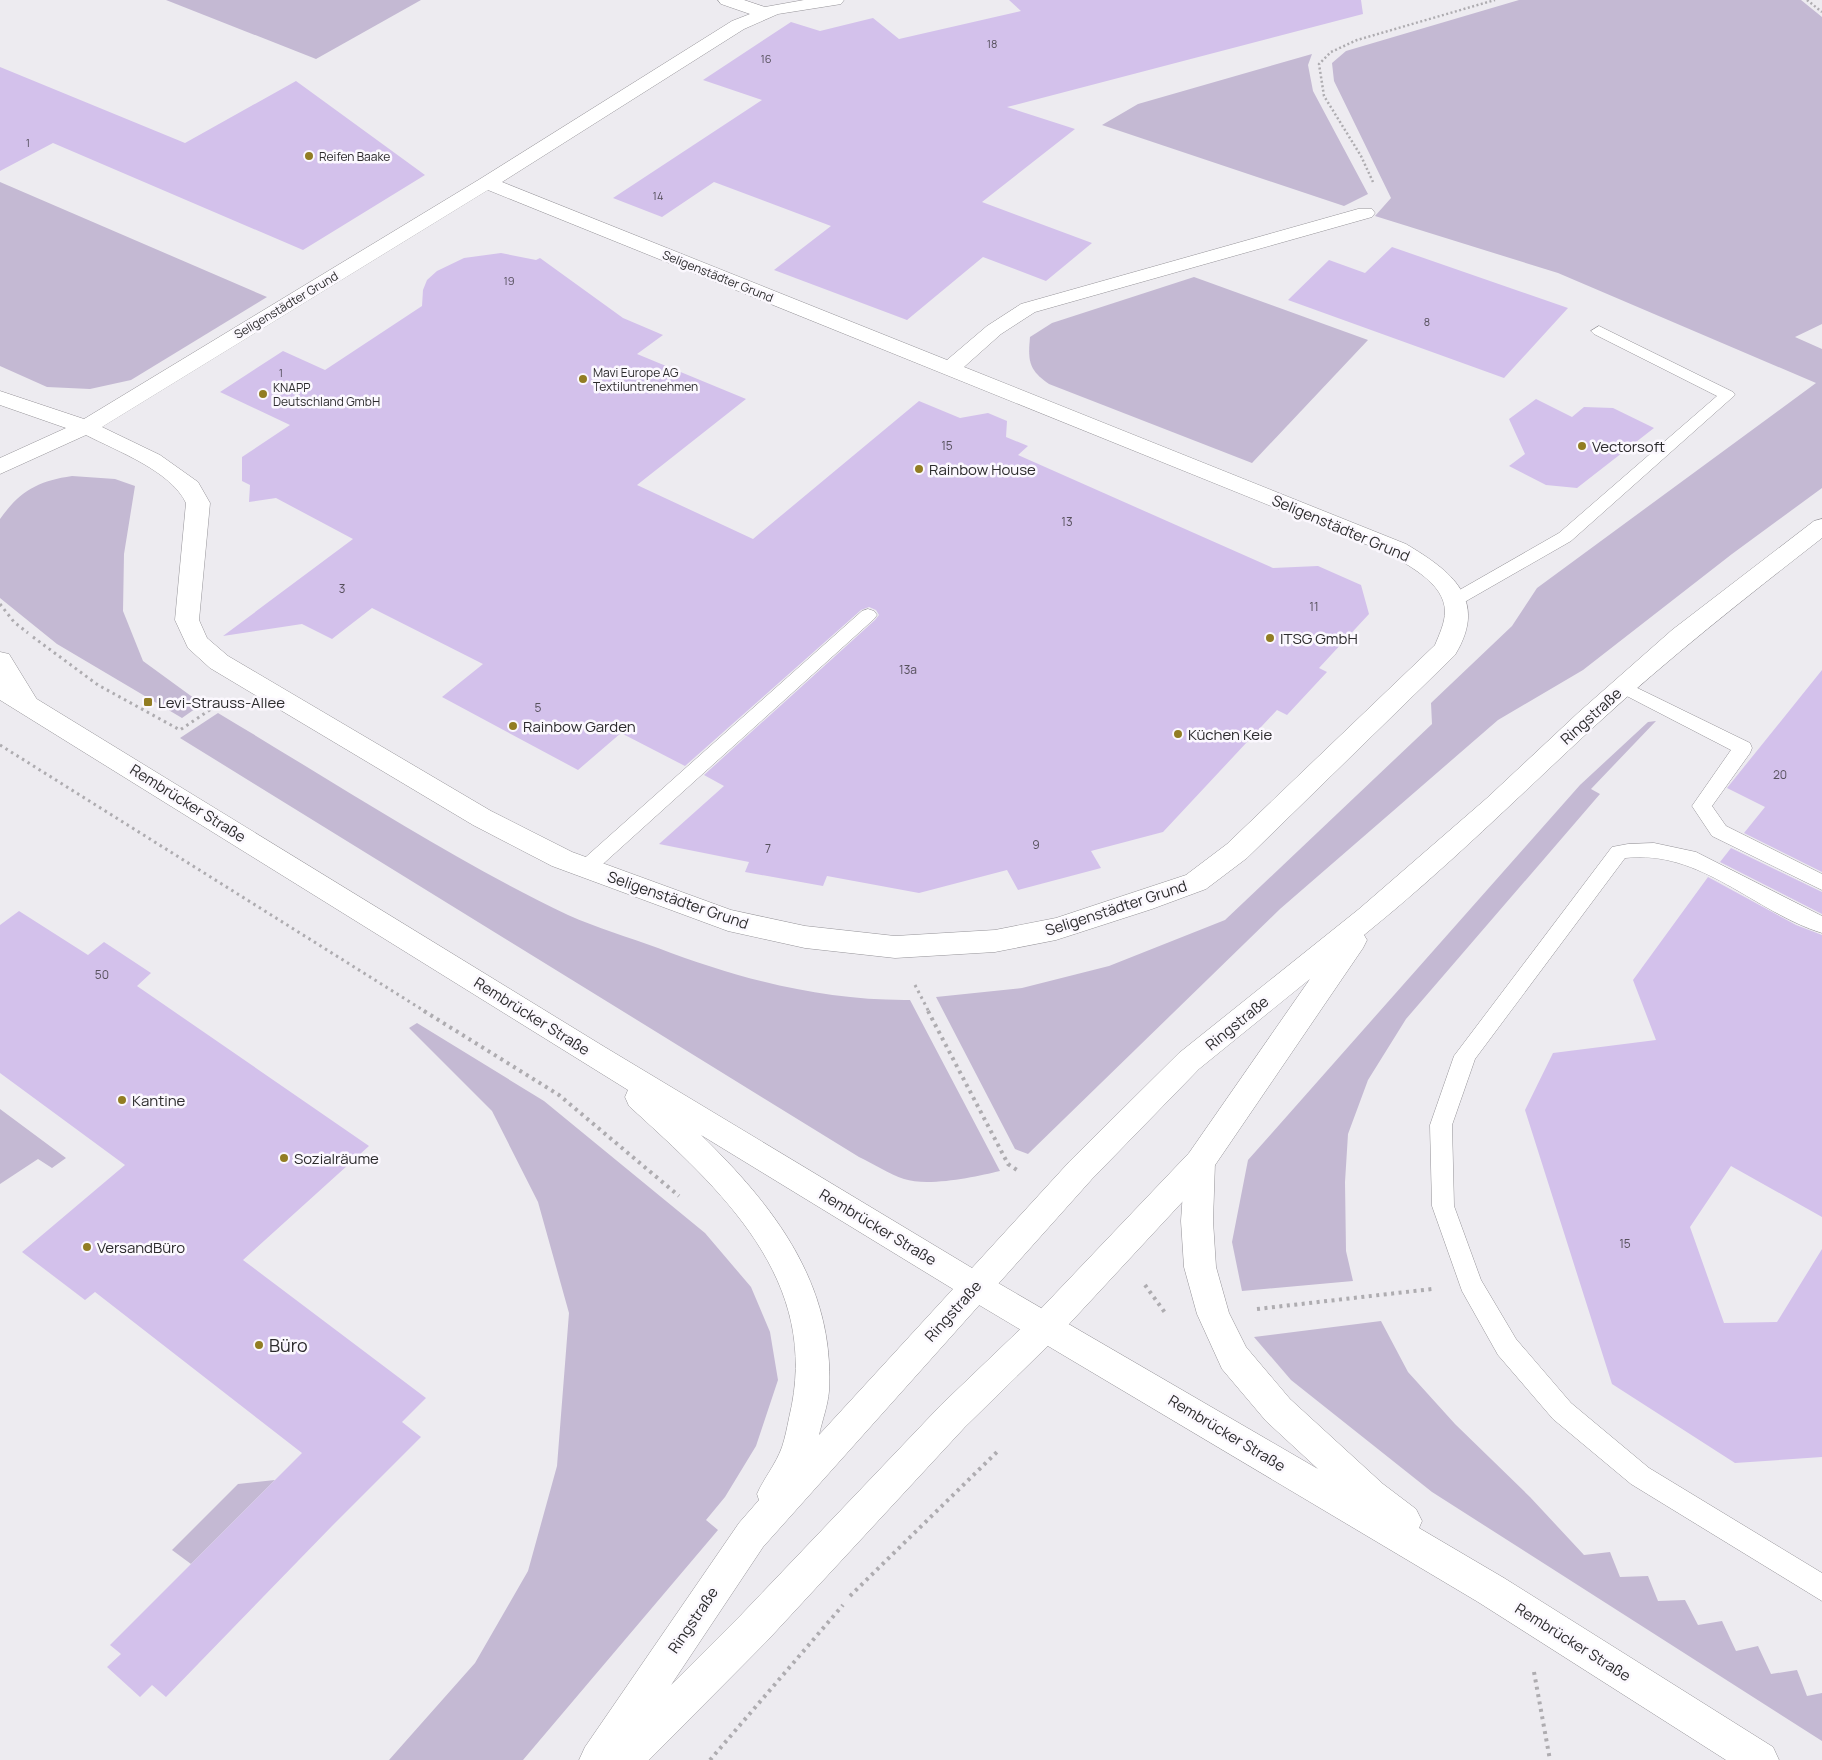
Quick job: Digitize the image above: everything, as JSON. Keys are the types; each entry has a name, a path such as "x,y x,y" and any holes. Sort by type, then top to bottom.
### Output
{"street":[{"path":"728,0 765,13"},
{"name":"Seligenstädter Grund","path":"2,469 86,427 486,183 738,25 765,13 834,0"},
{"name":"Seligenstädter Grund","path":"86,427 152,460 190,487 198,503 187,620 197,642 212,655 252,681 482,818 562,859 728,920 805,937 895,947 996,941 1056,929 1142,902 1196,882 1237,850 1446,649 1457,612 1455,600 1444,582 1427,567 1398,549 486,183"},
{"path":"949,368 994,330 1028,308 1365,212"},
{"path":"0,398 86,427"},
{"name":"Ringstraße","path":"598,1760 751,1535 1056,1198 1189,1061 1369,916 1496,805 1681,636 1822,526"},
{"path":"0,660 27,704"},
{"name":"Rembrücker Straße","path":"0,688 593,1054 975,1286 1046,1326 1491,1590 1760,1760"},
{"name":"Ringstraße","path":"622,1760 754,1628 954,1416 1046,1326 1200,1162 1369,916"},
{"path":"593,1054 680,1133 754,1212 784,1256 806,1308 814,1343 813,1391 798,1448 751,1535"},
{"path":"1200,1162 1197,1221 1200,1266 1213,1314 1234,1358 1278,1410 1371,1496 1491,1590"}],"lane":[{"path":"1455,600 1565,537 1728,395 1600,331"},
{"path":"586,868 868,615"},
{"path":"1623,687 1743,748 1702,806 1719,831 1822,883"},
{"path":"1822,925 1689,857 1666,850 1639,848 1618,852 1465,1056 1441,1125 1443,1206 1470,1284 1507,1347 1562,1412 1640,1476 1822,1588"}],"path":[{"path":"1361,156 1324,96 1319,64 1330,52 1357,40 1495,0"},
{"path":"1807,0 1822,12"},
{"path":"0,604 14,622 98,685 180,730 252,681"},
{"path":"0,745 559,1095 685,1201"},
{"path":"895,947 1008,1164 1056,1198"},
{"path":"1119,1250 1172,1322 1213,1314 1470,1284"},
{"path":"710,1760 847,1600 997,1452"},
{"path":"1523,1610 1550,1760"}],"shaded area":[{"path":"166,0 421,0 316,59"},
{"path":"1519,0 1801,0 1822,17 1822,324 1795,337 1822,349 1822,488 1732,554 1583,670 1498,720 1280,909 1028,1154 1015,1149 936,997 1022,988 1109,966 1225,920 1432,724 1431,703 1512,626 1537,588 1816,383 1558,273 1375,216 1391,198 1334,81 1332,63 1346,51"},
{"path":"1312,54 1308,65 1313,91 1368,194 1344,206 1102,125 1138,104"},
{"path":"0,182 267,297 131,380 90,389 47,387 0,366"},
{"path":"1194,277 1368,340 1252,463 1049,384 1037,374 1031,364 1029,352 1030,337 1052,323"},
{"path":"72,476 115,479 135,486 124,554 123,611 143,661 202,704 182,718 57,644 0,598 0,519 15,501 31,489 49,481"},
{"path":"218,713 435,844 479,869 579,920 719,969 782,986 845,997 910,1000 1000,1171 938,1182 914,1181 904,1179 859,1157 180,738"},
{"path":"1656,721 1591,789 1600,794 1406,1019 1368,1080 1348,1134 1345,1182 1346,1251 1353,1281 1242,1291 1232,1242 1248,1160 1580,785 1648,722"},
{"path":"417,1023 544,1101 705,1233 751,1287 770,1332 778,1380 756,1446 725,1497 706,1520 718,1530 523,1760 389,1760 475,1663 528,1571 557,1466 569,1313 538,1202 492,1111 409,1028"},
{"path":"0,1109 66,1158 52,1168 38,1159 0,1184"},
{"path":"1381,1321 1408,1372 1455,1424 1530,1497 1584,1555 1610,1552 1620,1577 1648,1576 1658,1601 1685,1600 1698,1625 1722,1621 1736,1651 1758,1646 1771,1674 1797,1670 1807,1696 1822,1693 1822,1741 1432,1492 1291,1380 1254,1337"},
{"path":"275,1480 191,1564 172,1550 238,1484"}],"building":[{"path":"1009,0 1361,0 1363,14 1007,107 1075,129 982,202 1092,243 1046,281 983,257 907,320 774,270 831,226 714,182 662,217 613,198 762,100 703,80 791,22 820,31 873,18 899,39 1021,11"},
{"name":"Reifen Baake","path":"0,67 185,143 296,81 425,175 303,250 53,143 0,171"},
{"path":"1392,247 1568,308 1504,378 1288,300 1329,260 1365,273"},
{"path":"501,253 536,260 540,258 623,318 663,335 637,354 746,399 637,485 753,539 919,401 960,418 988,413 1007,421 1006,437 1028,446 1018,455 1273,568 1318,566 1361,585 1369,614 1319,668 1327,672 1287,715 1277,710 1163,832 1091,851 1101,868 1018,890 1007,870 919,893 827,876 823,886 745,872 749,862 659,844 724,786 704,775 875,620 879,615 876,610 869,607 861,610 685,766 621,733 578,770 442,697 483,664 372,608 332,639 302,624 223,636 353,539 276,498 249,502 250,485 242,481 242,457 290,425 220,392 283,351 325,370 422,306 423,290 427,280 437,271 464,258"},
{"name":"Vectorsoft","path":"1536,399 1572,417 1584,407 1613,408 1654,428 1577,488 1546,485 1509,466 1525,454 1509,419"},
{"path":"1822,670 1822,872 1744,833 1765,807 1727,788"},
{"path":"1731,848 1822,892 1822,914 1720,862"},
{"path":"1708,877 1796,925 1822,935 1822,1217 1731,1166 1690,1227 1724,1323 1777,1322 1822,1249 1822,1457 1735,1463 1612,1384 1525,1110 1553,1053 1656,1040 1633,980"},
{"path":"19,911 88,955 104,942 151,973 137,986 369,1146 243,1260 426,1398 402,1422 421,1437 166,1697 152,1685 140,1697 107,1667 121,1654 110,1645 302,1453 95,1292 85,1300 22,1252 125,1165 0,1073 0,925"}],"place":[{"name":"Reifen Baake","path":"309,156"},
{"name":"Mavi Europe AG Textiluntrenehmen","path":"583,379"},
{"name":"KNAPP Deutschland GmbH","path":"263,394"},
{"name":"Vectorsoft","path":"1582,446"},
{"name":"Rainbow House","path":"919,469"},
{"name":"ITSG GmbH","path":"1270,638"},
{"name":"Levi-Strauss-Allee","path":"148,702"},
{"name":"Rainbow Garden","path":"513,726"},
{"name":"Küchen Keie","path":"1178,734"},
{"name":"Kantine","path":"122,1100"},
{"name":"Sozialräume","path":"284,1158"},
{"name":"VersandBüro","path":"87,1247"},
{"name":"Büro","path":"259,1345"}]}
